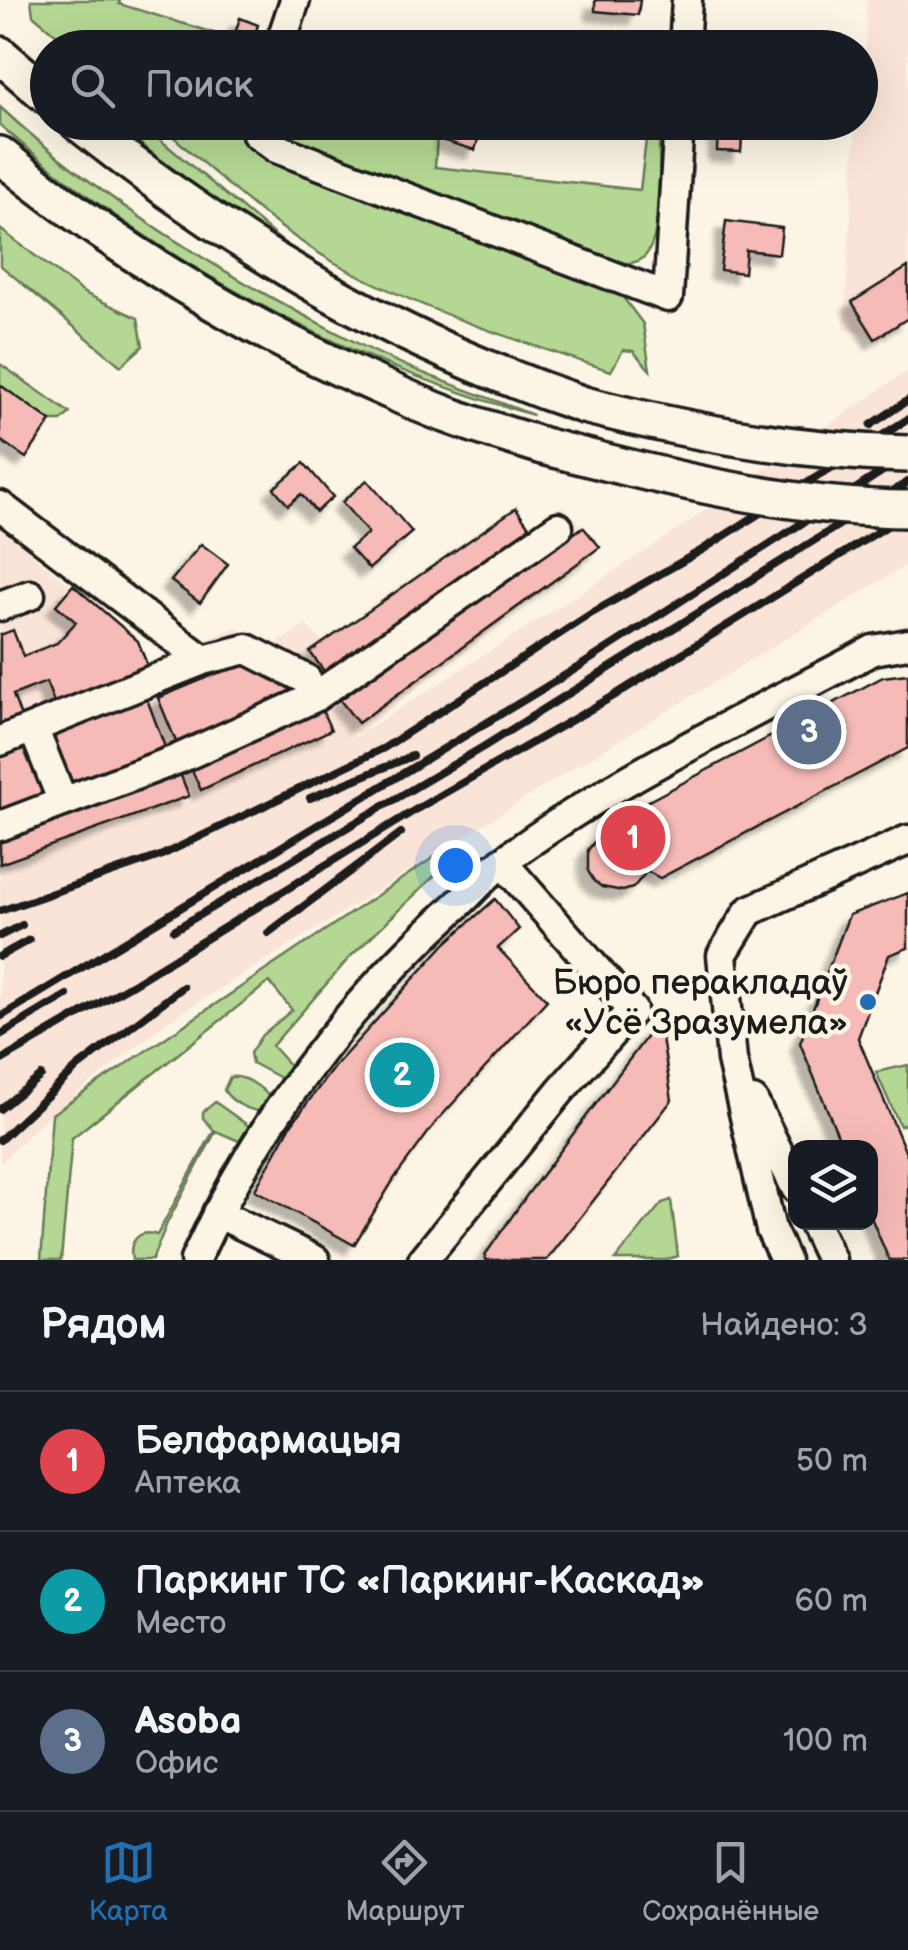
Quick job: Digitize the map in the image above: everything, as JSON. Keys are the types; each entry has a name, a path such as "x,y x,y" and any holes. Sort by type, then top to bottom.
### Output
{"main road":[{"path":"0,56 30,81"},
{"path":"101,140 183,204 262,256 450,353 511,380 656,423 743,440 908,454"},
{"path":"0,155 58,202 206,300 312,356 446,415 543,446 704,485 836,504 908,509"}],"street":[{"path":"285,30 295,0"},
{"path":"685,30 686,0"},
{"path":"268,140 276,148 668,296 678,140"},
{"path":"0,506 203,660"},
{"path":"0,826 178,758 316,697 558,527"},
{"path":"0,606 30,595"},
{"path":"196,1260 217,1213 267,1149 290,1089 354,1010 445,930 502,862 675,756 873,650 908,644"},
{"path":"0,741 203,660 247,649 306,678 316,697"},
{"path":"33,728 63,802"},
{"path":"785,1260 771,1230 732,1060 722,956 749,912 908,840"},
{"path":"434,1253 561,1090 632,1010 502,862"},
{"path":"732,1060 788,1172"},
{"path":"217,1213 314,1260"},
{"path":"817,1230 832,1260"}],"shaded area":[{"path":"867,0 908,0 908,318 875,339 844,328 855,140 878,140 878,30 866,30"},
{"path":"908,370 908,564 167,1022 40,1123 0,1164 0,528 138,641 148,666 236,627 267,649 306,625 324,643 531,533 564,505 600,547 344,744 646,551"}],"green space":[{"path":"31,0 120,0 119,4 204,30 51,30 33,15"},
{"path":"0,107 30,133 30,140 38,140 127,209 219,268 315,321 384,356 533,415 390,365 250,299 119,218 0,125"},
{"path":"135,140 160,140 291,249 231,212"},
{"path":"177,140 257,140 619,292 643,324 650,370 633,351 623,350 611,371 405,297 315,251 245,199"},
{"path":"298,140 437,140 435,167 640,190 646,140 659,140 657,216 650,248 636,262 613,263"},
{"path":"0,229 84,293 138,318 143,346 121,366 0,265"},
{"path":"0,364 70,413 61,421 51,421 0,385"},
{"path":"452,845 457,854 351,956 272,1046 291,1067 288,1077 282,1079 252,1063 250,1053 262,1035 292,1010 269,982 72,1138 61,1260 41,1260 52,1114"},
{"path":"908,1065 908,1123 900,1126 876,1072"},
{"path":"230,1077 247,1080 263,1090 271,1099 266,1110 248,1109 232,1099 224,1090"},
{"path":"215,1102 250,1127 250,1134 239,1141 216,1131 167,1223 152,1260 132,1260 133,1242 140,1235 157,1235 214,1130 203,1118 203,1112"},
{"path":"671,1200 678,1256 665,1260 615,1260 662,1203"}],"building":[{"path":"595,0 640,0 638,15 595,11"},
{"path":"240,18 258,25 256,30 236,30"},
{"path":"444,140 478,140 475,150"},
{"path":"717,140 742,140 741,152 717,151"},
{"path":"726,221 782,228 779,254 746,250 744,273 720,270"},
{"path":"908,267 908,318 875,339 852,302"},
{"path":"0,385 51,421 26,458 0,440"},
{"path":"304,463 333,497 316,512 301,494 288,505 274,488"},
{"path":"367,480 412,532 369,569 350,548 368,533 342,502"},
{"path":"516,508 533,532 329,678 310,652"},
{"path":"583,527 600,547 358,723 340,700"},
{"path":"201,544 228,564 200,603 171,581"},
{"path":"73,585 138,641 148,667 54,702 46,682 13,695 21,717 0,727 0,635 13,630 23,656 57,643 76,622 56,605"},
{"path":"254,658 301,692 177,744 158,698"},
{"path":"908,674 908,748 660,878 647,871 633,888 623,891 602,887 594,881 588,871 588,850 602,832 624,828 626,813 883,677"},
{"path":"147,699 166,750 72,785 53,734"},
{"path":"320,706 331,730 201,790 190,766"},
{"path":"26,743 47,793 0,814 0,753"},
{"path":"178,768 189,796 0,864 0,836"},
{"path":"908,893 908,948 889,955 858,1038 908,1158 908,1260 889,1260 876,1230 878,1140 840,1140 800,1043 849,915"},
{"path":"495,899 519,929 498,948 547,1000 436,1122 394,1179 354,1245 255,1190 291,1125 334,1067 446,943"},
{"path":"654,1027 661,1032 672,1100 547,1260 486,1260 485,1255 527,1195"}],"railway":[{"path":"871,425 908,400"},
{"path":"0,911 160,856 384,748 592,613 702,550 908,419"},
{"path":"0,1017 577,668 908,455"},
{"path":"174,930 483,747 908,482"},
{"path":"0,1061 420,807 612,697 908,513"},
{"path":"310,798 412,756"},
{"path":"268,933 401,833"},
{"path":"0,936 22,925"},
{"path":"0,956 29,940"},
{"path":"0,1140 78,1067 183,987"},
{"path":"0,1035 67,995"},
{"path":"0,1109 41,1076"}],"place":[{"name":"Asoba","path":"809,732"},
{"name":"Белфармацыя","path":"633,838"},
{"name":"Бюро перакладаў «Усё Зразумела»","path":"868,1002"},
{"name":"Паркинг ТС «Паркинг-Каскад»","path":"402,1075"}]}
